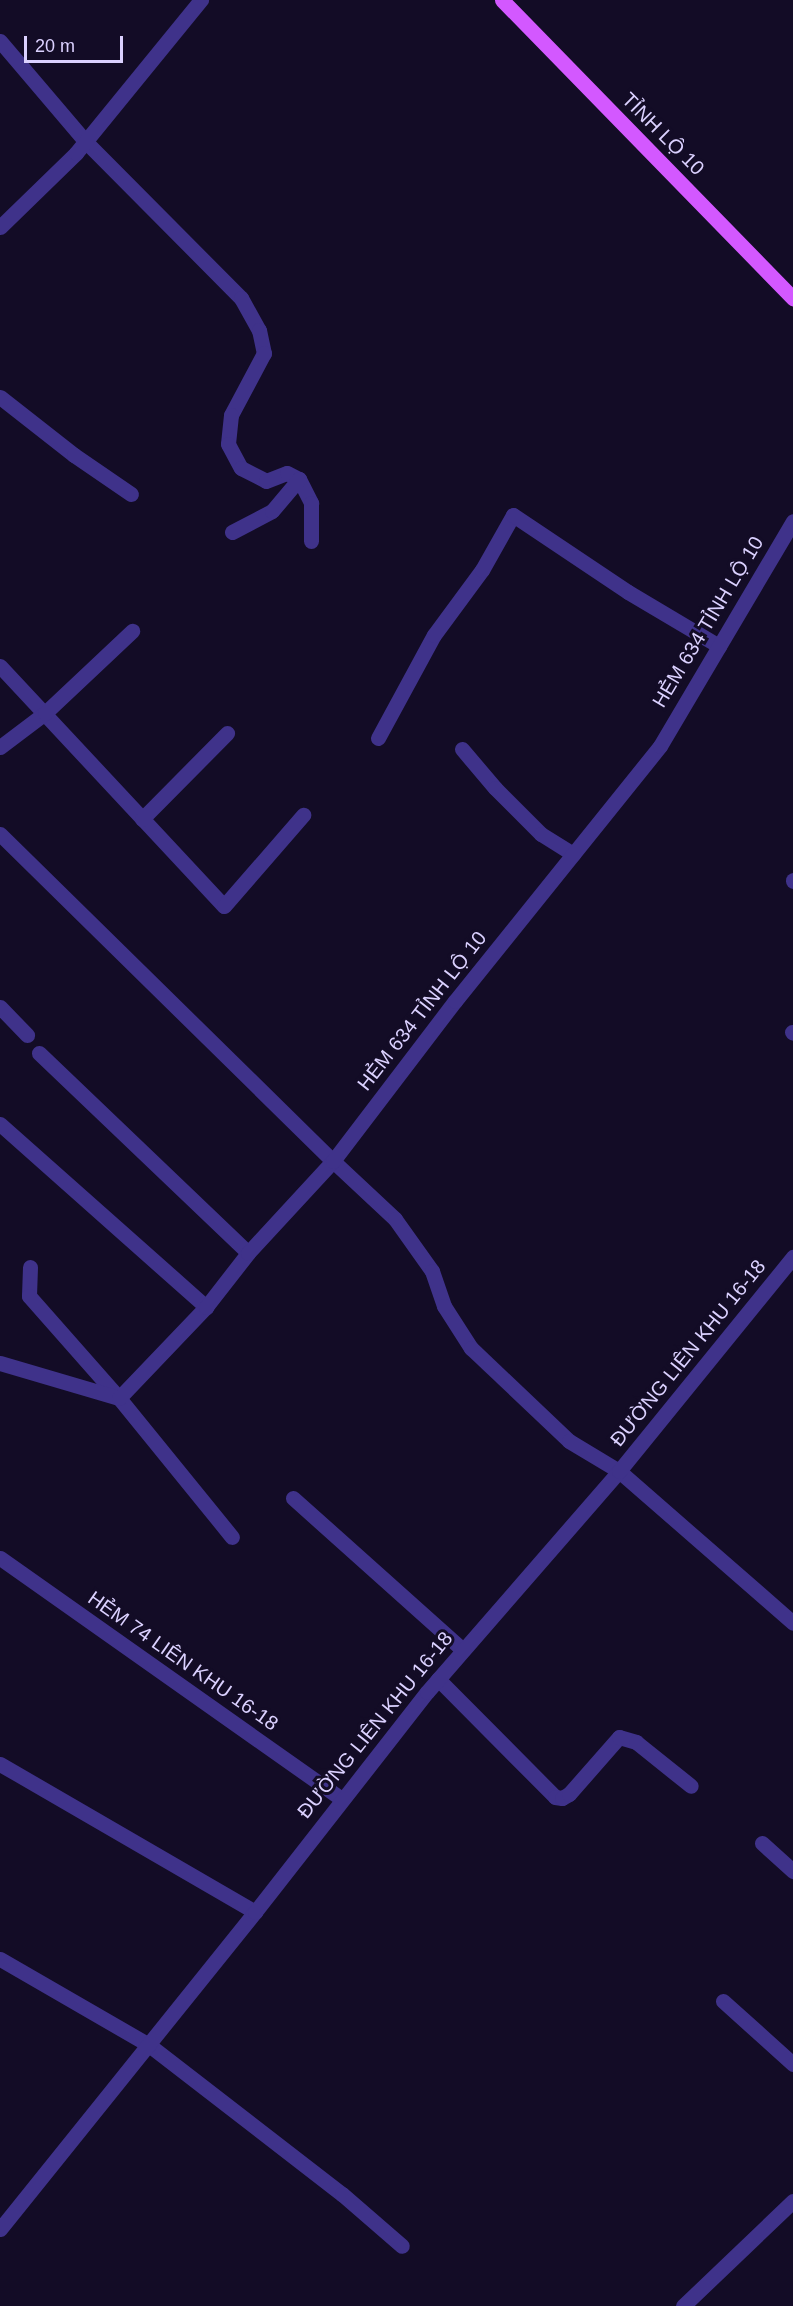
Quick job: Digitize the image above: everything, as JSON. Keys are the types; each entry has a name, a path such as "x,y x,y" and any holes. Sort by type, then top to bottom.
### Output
{"main road":[{"name":"TỈNH LỘ 10","path":"502,0 793,298"}],"street":[{"path":"0,227 86,142 201,0"},
{"path":"0,41 86,142 241,298 260,330 264,353 231,414 228,444 241,468 266,481 287,473 299,479 311,502 310,541"},
{"path":"0,397 65,448 131,494"},
{"path":"232,532 272,511 286,498 299,479"},
{"path":"378,738 434,635 482,570 513,515 628,592 719,646"},
{"name":"HẺM 634 TỈNH LỘ 10","path":"119,1398 206,1307 248,1253 333,1161 455,1001 660,746 793,521"},
{"path":"0,747 45,713 132,631"},
{"path":"0,666 224,906 303,815"},
{"path":"142,819 227,733"},
{"path":"462,749 495,788 541,834 573,854"},
{"path":"0,834 395,1219 432,1271 444,1306 471,1348 569,1442 619,1471 793,1623"},
{"path":"0,1006 27,1035"},
{"path":"39,1053 248,1253"},
{"path":"0,1124 206,1307"},
{"name":"ĐƯỜNG LIÊN KHU 16-18","path":"0,2229 255,1912 342,1798 462,1649 619,1471 793,1257"},
{"path":"30,1267 29,1296 119,1398 232,1536"},
{"path":"0,1363 119,1398"},
{"path":"293,1498 462,1649"},
{"name":"HẺM 74 LIÊN KHU 16-18","path":"0,1558 342,1798"},
{"path":"438,1679 555,1797 562,1798 569,1794 619,1737 636,1742 691,1785"},
{"path":"0,1764 255,1912"},
{"path":"762,1843 793,1871"},
{"path":"0,1959 149,2045 342,2194 402,2246"},
{"path":"723,2001 793,2064"},
{"path":"683,2306 793,2201"}]}
